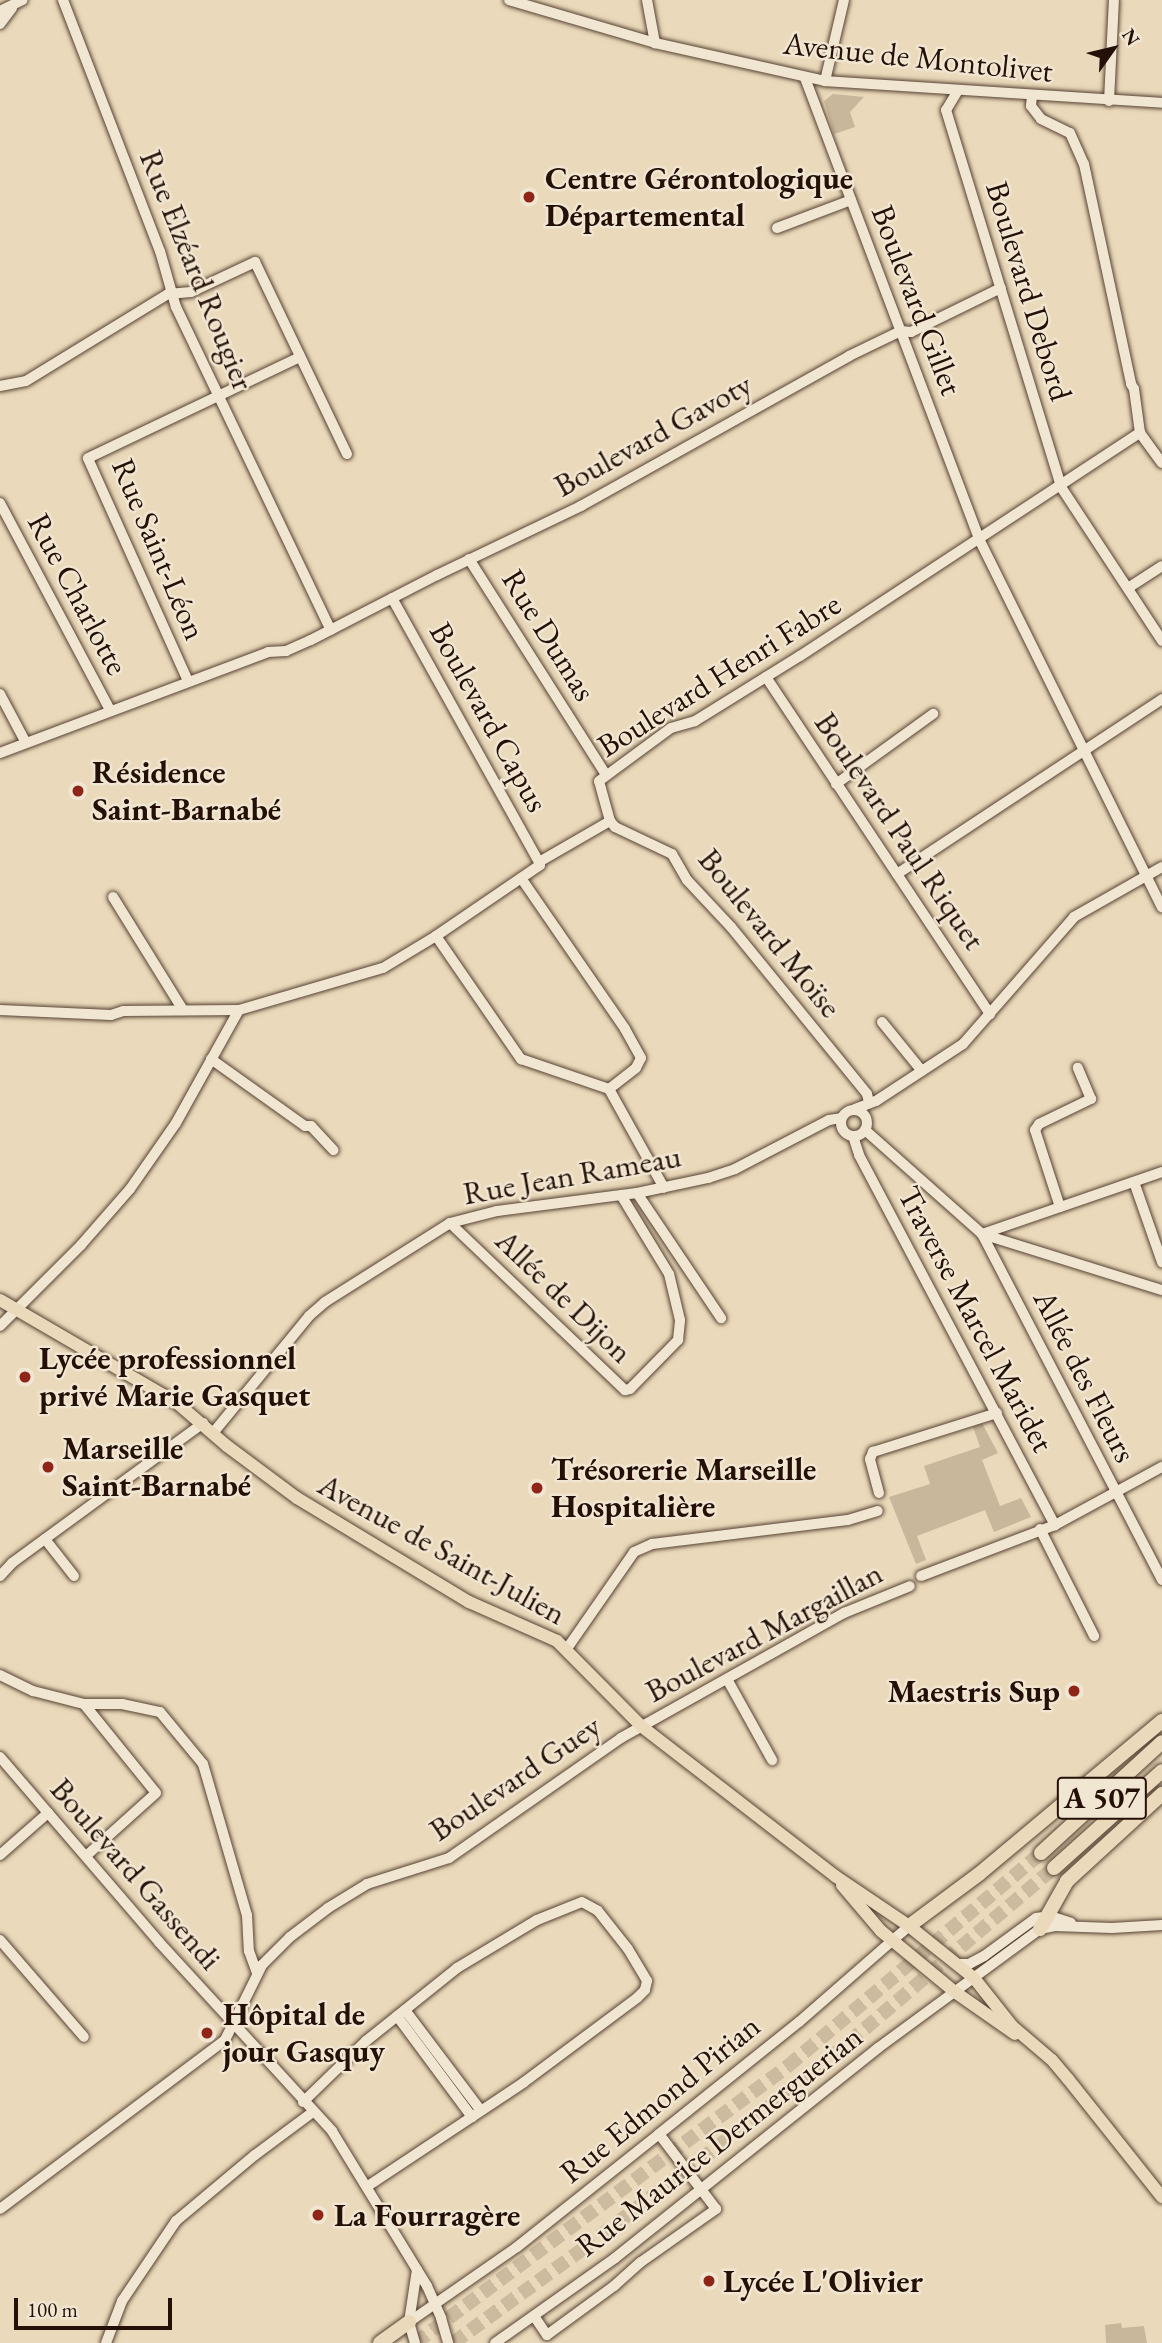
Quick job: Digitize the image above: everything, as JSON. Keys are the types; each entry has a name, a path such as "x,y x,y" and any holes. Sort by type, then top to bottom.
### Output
{"highway":[{"path":"909,1926 979,1874 1162,1721"},
{"name":"A 507","path":"1041,1853 1162,1742"},
{"name":"A 507","path":"1054,1868 1162,1771"},
{"path":"1040,1929 1050,1916 1067,1881 1162,1794"},
{"path":"380,2343 409,2322"}],"main road":[{"name":"Avenue de Saint-Julien","path":"0,1300 173,1400 297,1498 469,1602 557,1641 641,1726 835,1876 909,1926 974,1978 1026,2039"},
{"name":"Avenue de Saint-Julien","path":"835,1876 854,1903 892,1940 1003,2028 1026,2039"},
{"path":"1026,2039 1052,2060 1162,2197"}],"street":[{"path":"0,24 6,9 23,0"},
{"name":"Rue Elzéard Rougier","path":"63,0 174,293 176,307 331,630"},
{"name":"Avenue de Montolivet","path":"509,0 540,5 655,43 805,78 957,92 1162,103"},
{"path":"647,0 655,43"},
{"path":"825,81 844,0"},
{"path":"1109,101 1114,0"},
{"name":"Boulevard Gillet","path":"805,78 980,541 1162,907"},
{"name":"Boulevard Debord","path":"932,90 946,110 1061,487 1162,640"},
{"path":"946,110 957,92"},
{"path":"1032,96 1031,106 1041,119 1070,133 1084,164 1130,384 1134,389 1140,433 1162,463"},
{"path":"777,228 851,200"},
{"path":"0,386 26,381 174,293 191,292 255,262 347,454"},
{"name":"Boulevard Gavoty","path":"0,753 268,652 286,651 581,506 849,356 901,331 911,332 1001,288"},
{"name":"Rue Saint-Léon","path":"188,681 88,458 300,357"},
{"name":"Boulevard Henri Fabre","path":"610,821 599,781 606,775 671,729 695,722 980,541 1140,433"},
{"name":"Rue Charlotte","path":"0,503 110,710"},
{"name":"Rue Dumas","path":"469,559 606,775"},
{"path":"1128,588 1162,566"},
{"name":"Boulevard Capus","path":"392,598 539,862"},
{"name":"Boulevard Paul Riquet","path":"766,677 990,1014"},
{"path":"0,694 26,743"},
{"path":"897,874 1162,699"},
{"path":"836,784 933,714"},
{"path":"0,1010 111,1014 123,1011 239,1010 290,993 370,973 436,936 540,865 539,862 610,821"},
{"name":"Boulevard Moïse","path":"610,821 615,827 672,854 687,880 731,927 867,1094 869,1102"},
{"path":"865,1130 853,1136 843,1130 841,1118 845,1113 877,1101 963,1044 1074,917 1162,867"},
{"path":"521,878 625,1028 640,1058 636,1068 609,1089"},
{"path":"113,897 183,1010"},
{"path":"436,936 521,1059 609,1089 664,1188"},
{"path":"0,1326 81,1245 130,1189 176,1122 239,1010"},
{"path":"882,1022 922,1071"},
{"path":"211,1059 305,1126 311,1126 333,1150"},
{"path":"1058,1203 1035,1130 1039,1124 1091,1100 1078,1068"},
{"path":"855,1109 866,1117 865,1130"},
{"name":"Rue Jean Rameau","path":"213,1433 309,1316 325,1302 450,1223 497,1211 637,1193 708,1178 735,1168 829,1120 841,1118"},
{"path":"865,1130 982,1234 1162,1290"},
{"name":"Traverse Marcel Maridet","path":"853,1136 859,1155 1055,1525"},
{"path":"982,1234 1058,1203 1134,1182 1162,1171"},
{"path":"1134,1182 1162,1262"},
{"path":"637,1193 721,1318"},
{"name":"Allée de Dijon","path":"450,1223 625,1390 630,1389 678,1340 680,1320 669,1274 621,1195"},
{"name":"Allée des Fleurs","path":"982,1234 1162,1580"},
{"path":"879,1493 870,1459 873,1452 997,1413"},
{"path":"0,1576 45,1539 202,1423"},
{"path":"921,1576 1055,1525 1162,1467"},
{"path":"566,1650 634,1552 652,1544 848,1520 878,1511"},
{"path":"1040,1529 1094,1636"},
{"path":"45,1539 75,1576"},
{"name":"Boulevard Margaillan","path":"641,1726 844,1613 911,1586"},
{"path":"0,1675 33,1691 85,1704 122,1704 160,1712 203,1764 247,1914 249,1951 257,1973"},
{"path":"727,1679 772,1760"},
{"path":"85,1704 156,1793 86,1856"},
{"name":"Boulevard Guey","path":"0,2209 222,2043 257,1973 270,1954 328,1908 367,1884 425,1868 449,1858 641,1726"},
{"name":"Boulevard Gassendi","path":"0,1757 343,2146 436,2303 448,2343"},
{"path":"0,1855 48,1813"},
{"path":"303,2102 366,2041 488,1947 569,1905 582,1902 590,1905 628,1949 643,1971 647,1981 645,1990 477,2114 368,2186"},
{"path":"957,1964 969,1964 1028,1922 1050,1916 1078,1926"},
{"path":"1040,1929 1162,1925"},
{"name":"Rue Edmond Pirian","path":"409,2322 517,2247 660,2134 799,2022 909,1926"},
{"name":"Rue Maurice Dermerguerian","path":"495,2343 1040,1929"},
{"path":"0,1940 84,2037"},
{"path":"401,2013 477,2114"},
{"path":"106,2343 122,2301 176,2221 255,2155 313,2112"},
{"path":"534,2316 547,2335 614,2286 641,2262 716,2210 660,2134"},
{"path":"415,2343 409,2322 417,2270"}],"shaded area":[{"path":"833,94 864,97 850,112 855,127 834,134 824,101"},
{"path":"982,1423 998,1453 982,1460 1000,1506 1021,1498 1031,1517 994,1532 985,1510 917,1536 926,1560 916,1564 889,1497 930,1484 924,1466 980,1447 973,1427"},
{"path":"1121,2323 1122,2328 1144,2326 1147,2343 1106,2343 1105,2325"}],"tunnel":[{"path":"415,2343 788,2066 1041,1853"},
{"path":"453,2343 583,2249 801,2083 1054,1868"}],"place":[{"name":"Centre Gérontologique Départemental","path":"529,197"},
{"name":"Résidence Saint-Barnabé","path":"78,791"},
{"name":"Lycée professionnel privé Marie Gasquet","path":"25,1377"},
{"name":"Marseille Saint-Barnabé","path":"48,1467"},
{"name":"Trésorerie Marseille Hospitalière","path":"537,1488"},
{"name":"Maestris Sup","path":"1074,1691"},
{"name":"Hôpital de jour Gasquy","path":"207,2033"},
{"name":"La Fourragère","path":"318,2215"},
{"name":"Lycée L'Olivier","path":"709,2281"}]}
